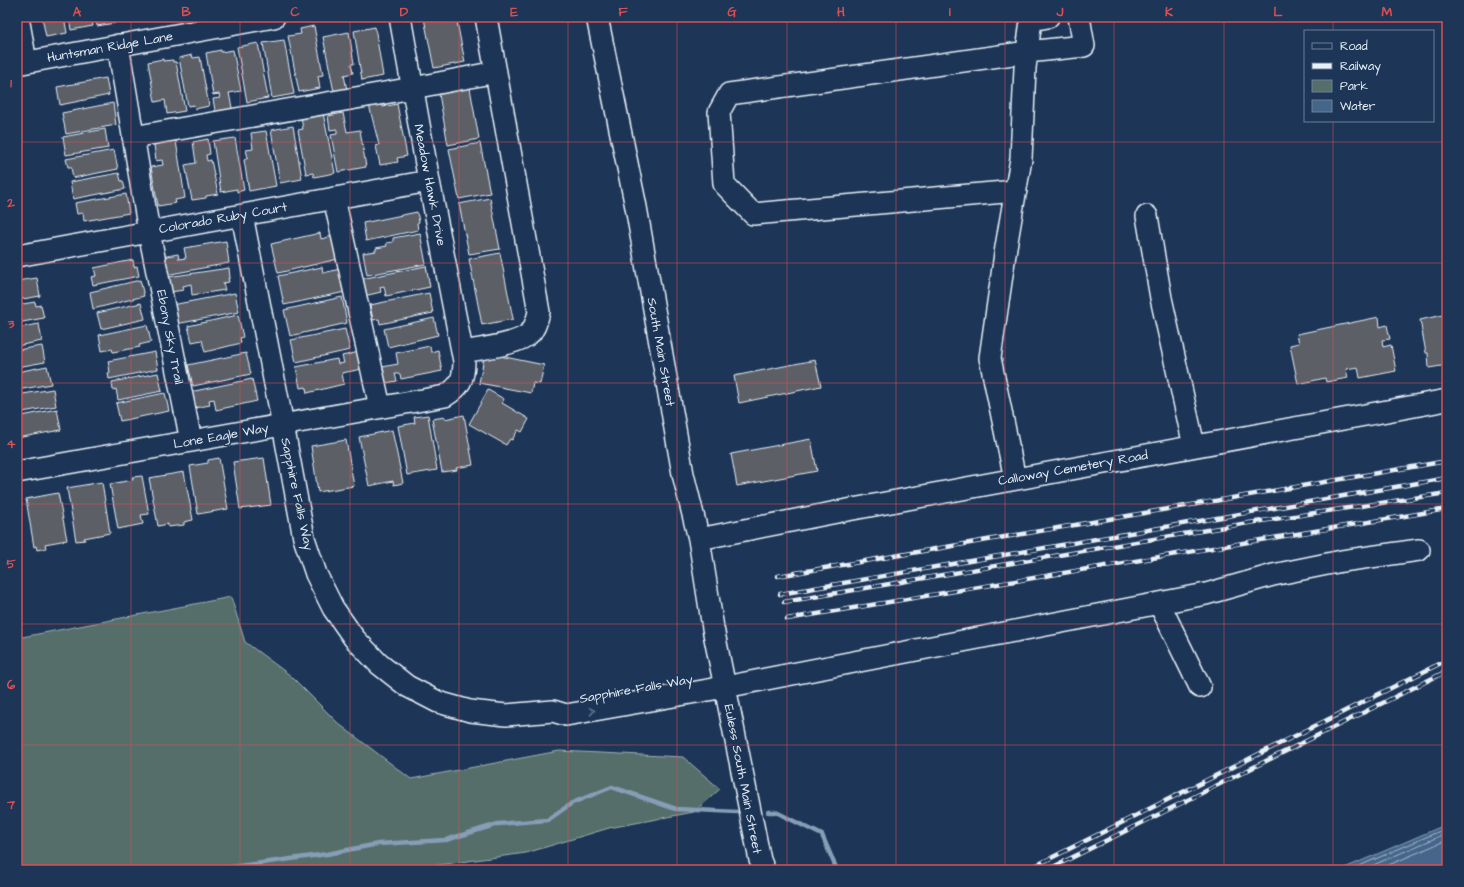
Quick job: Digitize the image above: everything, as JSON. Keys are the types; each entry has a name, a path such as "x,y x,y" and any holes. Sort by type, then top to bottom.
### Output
{"street":[{"path":"18,17 21,63"},
{"name":"Huntsman Ridge Lane","path":"21,63 274,17"},
{"name":"Meadow Hawk Drive","path":"400,17 429,181 462,352"},
{"path":"462,352 505,344 527,336 536,325 540,312 486,17"},
{"name":"South Main Street","path":"597,17 636,207 683,474 699,539 713,628 724,681"},
{"path":"1015,479 990,358 1021,160 1030,20 1048,17"},
{"path":"1016,191 753,214 724,184 719,112 729,94 1027,52 1084,46 1079,17"},
{"name":"Ebony Sky Trail","path":"118,45 149,232 191,442"},
{"path":"133,136 496,72"},
{"name":"Colorado Ruby Court","path":"17,256 429,181"},
{"path":"334,198 380,407"},
{"name":"Sapphire Falls Way","path":"242,215 306,546 316,574 333,608 354,638 379,664 407,686 438,702 470,711 506,715 554,711 562,702 724,681 1159,603 1206,594 1273,575 1342,561 1419,550"},
{"path":"1147,216 1161,298 1194,446"},
{"name":"Lone Eagle Way","path":"17,472 445,396 453,391 460,383 464,373 462,352"},
{"name":"Calloway Cemetery Road","path":"699,539 1015,479 1447,400"},
{"path":"1159,603 1200,688"},
{"name":"Euless South Main Street","path":"724,681 760,860 764,870"}],"green space":[{"path":"231,597 245,642 291,676 339,724 411,779 559,751 683,757 720,789 694,812 609,828 526,853 402,870 17,870 17,638"}],"water":[{"path":"1447,824 1447,870 1340,870"}],"building":[{"path":"42,17 64,17 67,33 46,37"},
{"path":"69,17 91,17 93,26 71,30"},
{"path":"96,17 114,17 115,23 97,26"},
{"path":"118,17 140,17 119,21"},
{"path":"456,17 465,62 434,68 424,18"},
{"path":"314,26 323,75 318,76 320,88 299,92 288,36 301,34 300,29"},
{"path":"375,27 383,76 362,80 354,31"},
{"path":"349,32 354,64 351,64 353,73 344,75 347,90 334,92 323,37"},
{"path":"284,40 294,94 272,98 263,43"},
{"path":"258,43 268,98 247,102 237,47"},
{"path":"221,50 221,52 233,50 241,91 229,93 233,113 216,116 213,99 220,98 219,94 213,95 206,53"},
{"path":"192,55 193,58 200,57 209,106 195,109 194,105 188,106 179,58"},
{"path":"163,59 163,61 173,60 173,62 176,62 185,111 167,114 165,100 155,102 148,62"},
{"path":"1447,71 1447,95 1444,72"},
{"path":"106,78 109,95 60,105 57,87"},
{"path":"470,88 479,139 448,145 439,94"},
{"path":"382,102 383,107 397,104 407,156 397,158 398,162 380,165 376,146 379,145 369,105"},
{"path":"113,103 116,125 66,134 62,113"},
{"path":"323,113 335,173 314,177 313,173 306,174 298,130 303,129 301,117"},
{"path":"343,113 347,132 360,130 366,167 338,172 331,135 337,134 337,129 330,130 328,116"},
{"path":"293,126 302,179 280,183 271,130"},
{"path":"105,129 108,148 66,155 63,137"},
{"path":"266,131 276,186 249,191 244,160 248,158 246,150 253,149 251,133"},
{"path":"235,138 244,190 237,192 237,189 221,192 213,141"},
{"path":"208,139 210,154 206,155 207,161 211,160 218,194 192,200 185,165 196,163 193,142"},
{"path":"176,141 185,198 175,200 176,203 158,206 151,167 163,165 162,160 156,161 154,144"},
{"path":"480,143 490,193 459,199 449,149"},
{"path":"114,150 118,169 73,178 71,167 68,167 66,159"},
{"path":"119,173 125,189 73,199 70,182"},
{"path":"126,194 129,213 84,221 83,213 77,214 75,203"},
{"path":"490,198 500,249 469,254 459,204"},
{"path":"417,212 419,222 417,223 418,230 366,241 363,223"},
{"path":"320,233 321,239 333,236 338,259 278,273 271,244"},
{"path":"420,233 426,264 367,275 363,253 376,251 376,248 387,246 386,243 393,242 393,238"},
{"path":"226,241 229,263 166,275 162,257 178,254 179,259 186,258 184,248"},
{"path":"500,253 513,319 482,325 469,259"},
{"path":"133,260 134,267 137,266 139,276 93,285 91,277 96,276 94,268"},
{"path":"426,266 430,287 386,296 384,286 380,287 381,292 364,296 361,279"},
{"path":"322,267 323,273 340,269 345,292 284,305 278,276"},
{"path":"229,268 229,282 223,283 225,290 192,295 191,284 183,286 184,290 170,292 168,277"},
{"path":"37,278 40,296 17,300 17,281"},
{"path":"140,280 144,296 93,309 90,292"},
{"path":"235,293 239,312 176,324 172,305"},
{"path":"429,293 433,313 380,324 379,319 373,320 370,305"},
{"path":"342,297 347,323 290,336 284,310"},
{"path":"35,302 36,306 41,305 44,318 17,323 17,305"},
{"path":"141,303 145,319 101,329 97,313"},
{"path":"1447,314 1447,365 1429,368 1428,353 1426,353 1420,320"},
{"path":"238,315 243,337 240,338 241,343 205,352 202,340 192,342 188,326"},
{"path":"1379,317 1380,327 1387,325 1390,339 1382,340 1383,347 1391,345 1396,371 1360,378 1358,367 1346,369 1348,378 1326,382 1325,378 1298,384 1290,345 1299,343 1297,334"},
{"path":"434,318 438,335 388,347 384,329"},
{"path":"39,324 42,341 17,346 17,328"},
{"path":"147,325 151,342 139,345 140,347 113,352 112,349 102,351 99,335"},
{"path":"345,329 350,350 296,362 291,340"},
{"path":"42,346 45,362 17,367 17,350"},
{"path":"430,346 431,352 438,350 442,371 401,379 400,374 395,374 397,381 381,384 377,368 398,364 396,353"},
{"path":"155,352 158,369 109,379 108,373 110,372 108,361"},
{"path":"359,352 362,369 342,373 344,384 307,393 306,387 300,388 296,367 337,359 338,364 344,363 342,356"},
{"path":"246,353 251,374 193,386 188,365"},
{"path":"485,353 544,365 540,384 533,383 531,393 479,383"},
{"path":"815,360 821,386 739,403 734,376"},
{"path":"47,366 51,384 17,390 17,372"},
{"path":"158,373 162,391 118,400 116,389 113,390 112,382"},
{"path":"252,379 257,401 216,410 214,399 209,400 210,405 194,408 190,392"},
{"path":"53,389 56,406 17,413 17,395"},
{"path":"488,390 504,399 502,403 529,419 522,432 518,430 512,440 510,439 506,445 469,424"},
{"path":"165,393 169,411 120,421 116,403"},
{"path":"57,409 61,430 17,438 17,417"},
{"path":"428,415 437,470 407,475 398,426 415,423 414,417"},
{"path":"464,415 473,465 456,468 457,470 442,472 432,419 445,417 445,419"},
{"path":"392,430 403,483 394,485 393,481 369,486 359,437"},
{"path":"811,439 817,471 737,486 731,454"},
{"path":"346,440 354,486 318,492 311,446"},
{"path":"219,458 228,509 198,514 190,466 208,463 208,460"},
{"path":"264,458 271,505 240,509 233,462"},
{"path":"184,472 193,520 184,522 184,525 168,527 168,524 158,526 149,478"},
{"path":"142,476 149,514 141,515 143,524 118,529 110,484 133,480 132,477"},
{"path":"102,482 110,533 76,541 67,488"},
{"path":"58,493 67,540 45,544 46,548 37,550 36,546 34,547 26,499"}],"waterway":[{"path":"210,870 327,854 378,844 446,840 498,824 548,820 572,803 612,787 676,809 737,812"},
{"path":"768,812 776,812 822,835 837,870"}],"railway":[{"path":"778,576 1447,461"},
{"path":"780,594 1447,478"},
{"path":"784,602 1242,524 1447,493"},
{"path":"787,619 1447,509"},
{"path":"1027,870 1447,660"},
{"path":"1047,870 1447,671"}]}
